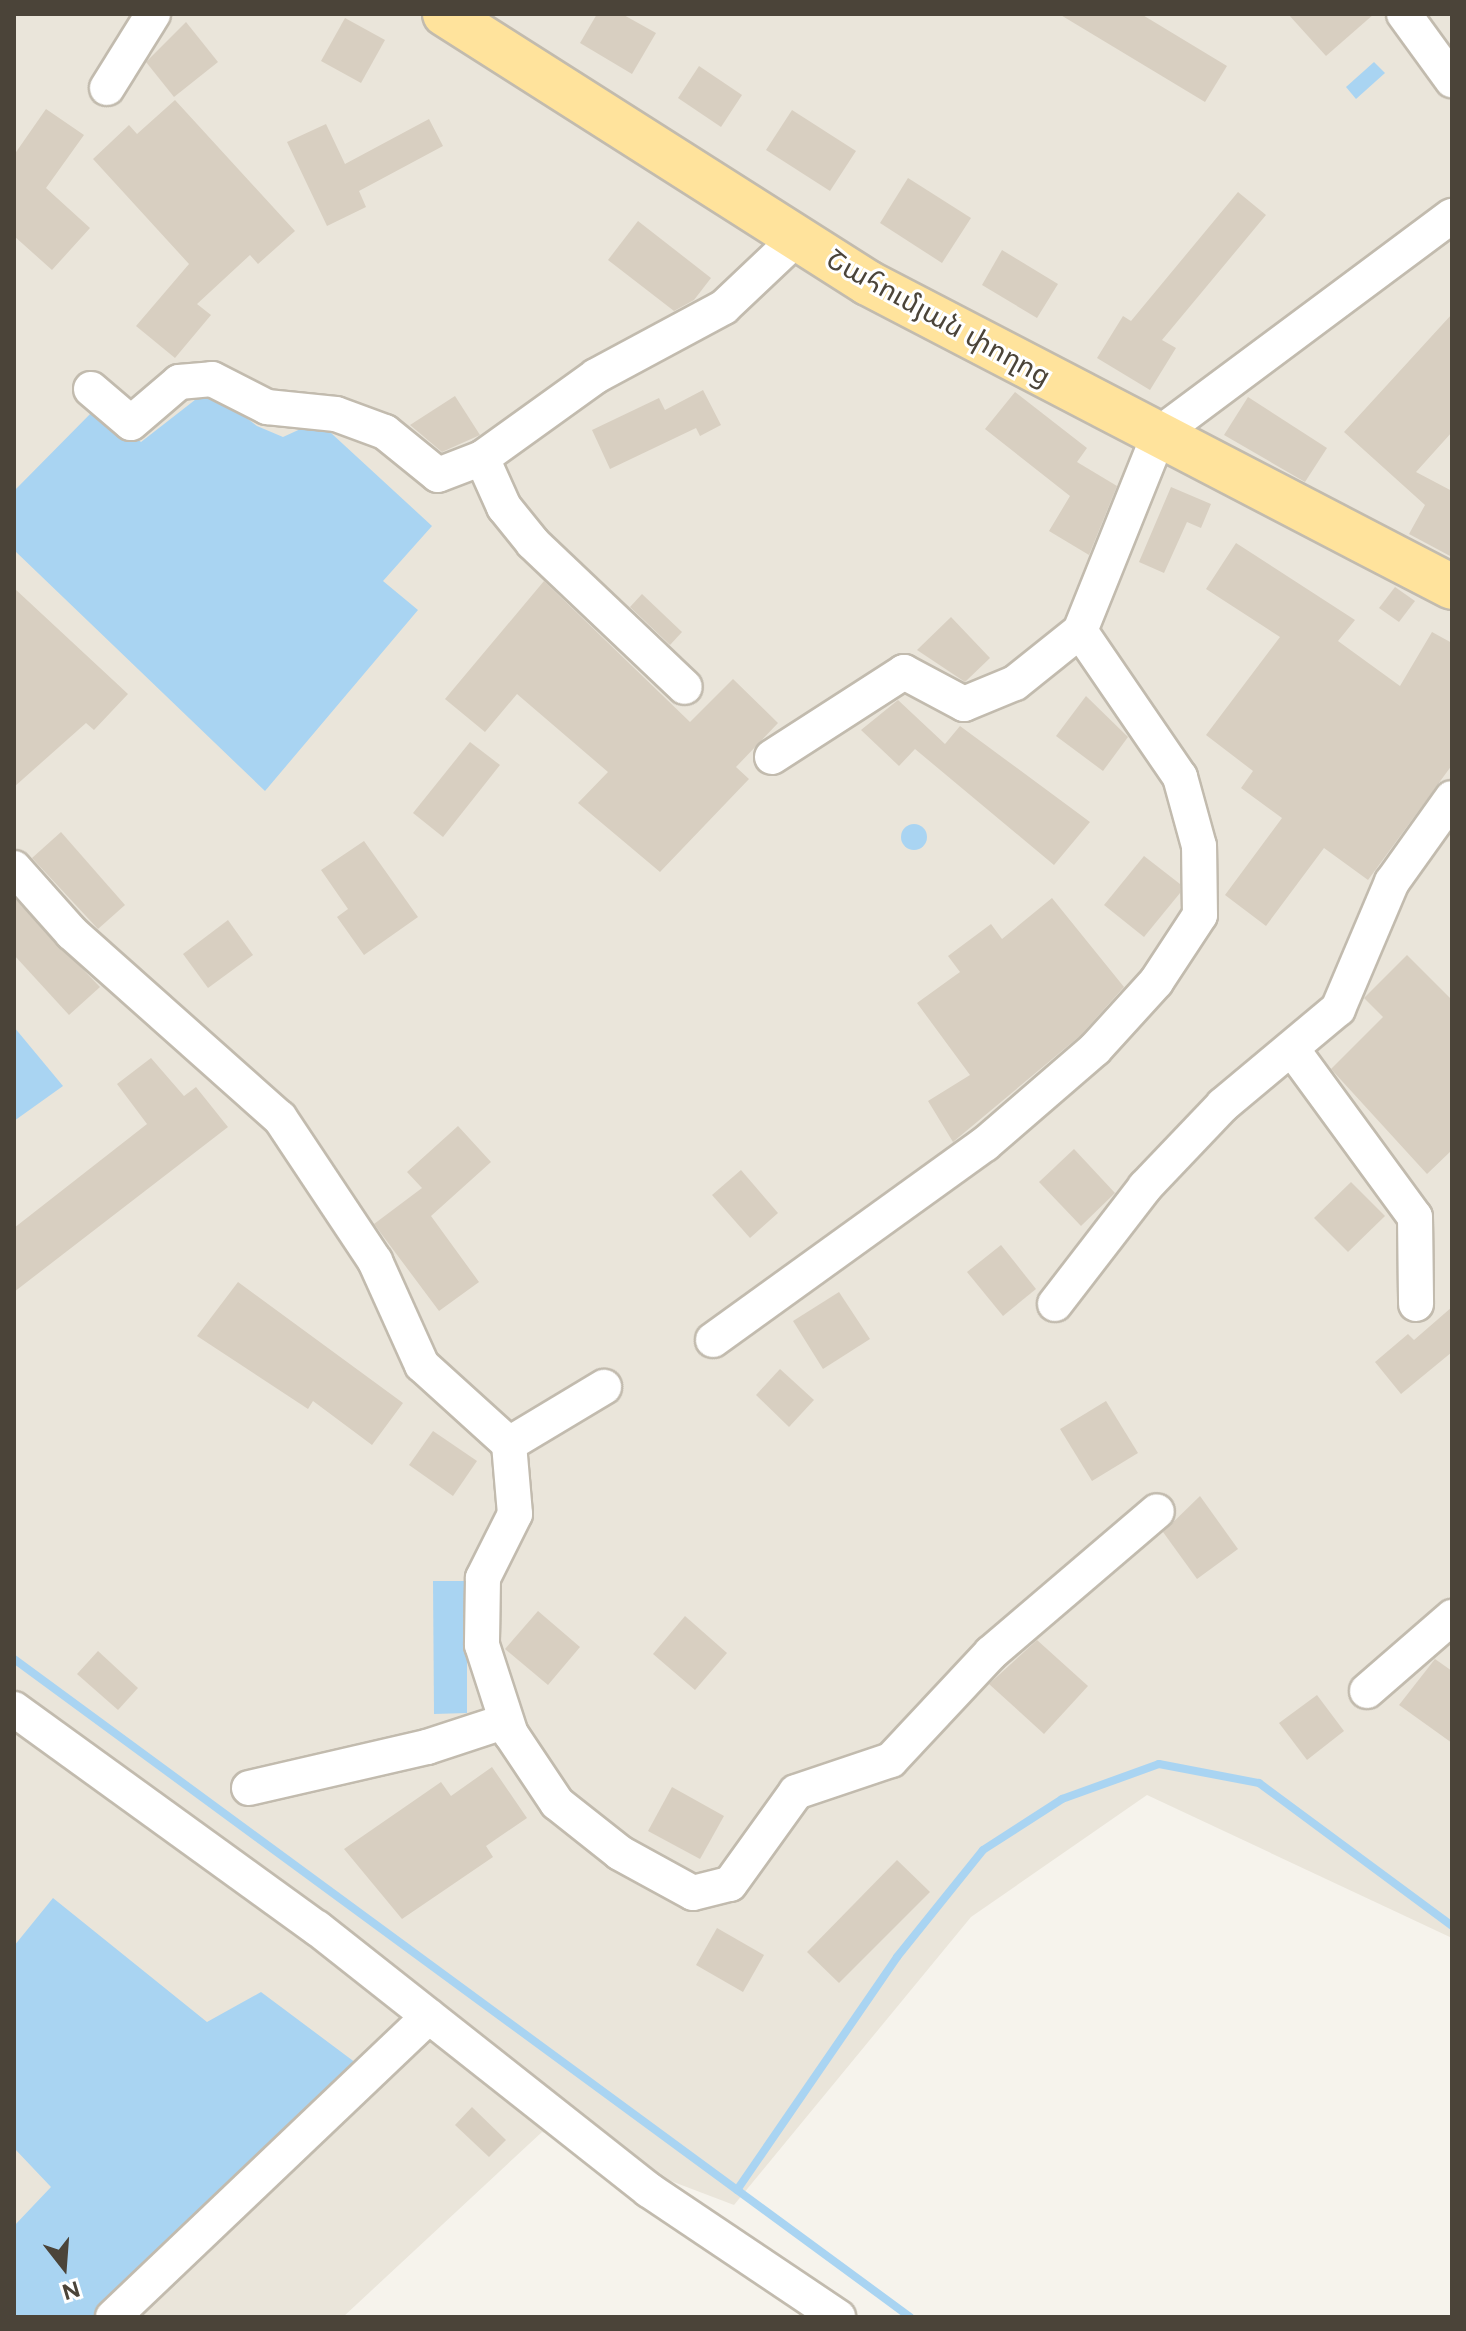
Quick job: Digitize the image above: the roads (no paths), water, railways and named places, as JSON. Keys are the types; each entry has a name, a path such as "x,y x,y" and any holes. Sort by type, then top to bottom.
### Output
{"main road":[{"name":"Շահումյան փողոց","path":"445,14 868,283 1452,587"}],"street":[{"path":"107,88 153,14"},
{"path":"1404,14 1452,80"},
{"path":"772,757 904,672 964,704 1015,683 1080,631 1159,434 1452,216"},
{"path":"91,389 131,423 179,382 212,379 267,407 336,414 385,432 438,475 482,458 596,376 724,307 798,237"},
{"path":"482,458 504,507 533,543 685,687"},
{"path":"713,1340 985,1144 1095,1049 1156,982 1200,915 1199,846 1180,777 1080,631"},
{"path":"1055,1304 1145,1187 1223,1105 1338,1009 1392,882 1452,798"},
{"path":"14,868 72,933 280,1118 375,1261 422,1365 509,1444 515,1514 483,1578 482,1645 506,1721 557,1803 620,1853 693,1893 730,1884 796,1792 891,1760 1013,1632 1157,1511"},
{"path":"1292,1049 1415,1217 1416,1304"},
{"path":"509,1444 604,1387"},
{"path":"1367,1691 1452,1617"},
{"path":"14,1709 429,2016 649,2190 838,2317"},
{"path":"249,1788 427,1747 506,1721"},
{"path":"113,2317 429,2016"}],"water":[{"path":"1374,62 1385,73 1356,99 1346,87"},
{"path":"209,389 257,426 283,437 318,421 432,526 383,581 418,610 265,791 14,550 14,491 97,407 141,442"},
{"path":"914,824 923,828 927,837 923,846 914,850 905,846 901,837 905,828"},
{"path":"14,1027 63,1086 14,1121"},
{"path":"433,1581 467,1581 467,1713 434,1714"},
{"path":"53,1898 207,2022 261,1992 356,2063 95,2317 14,2317 14,2226 51,2187 14,2148 14,1946"}],"waterway":[{"path":"14,1659 910,2317"},
{"path":"737,2190 897,1957 983,1850 1062,1799 1159,1764 1259,1783 1452,1926"}]}
